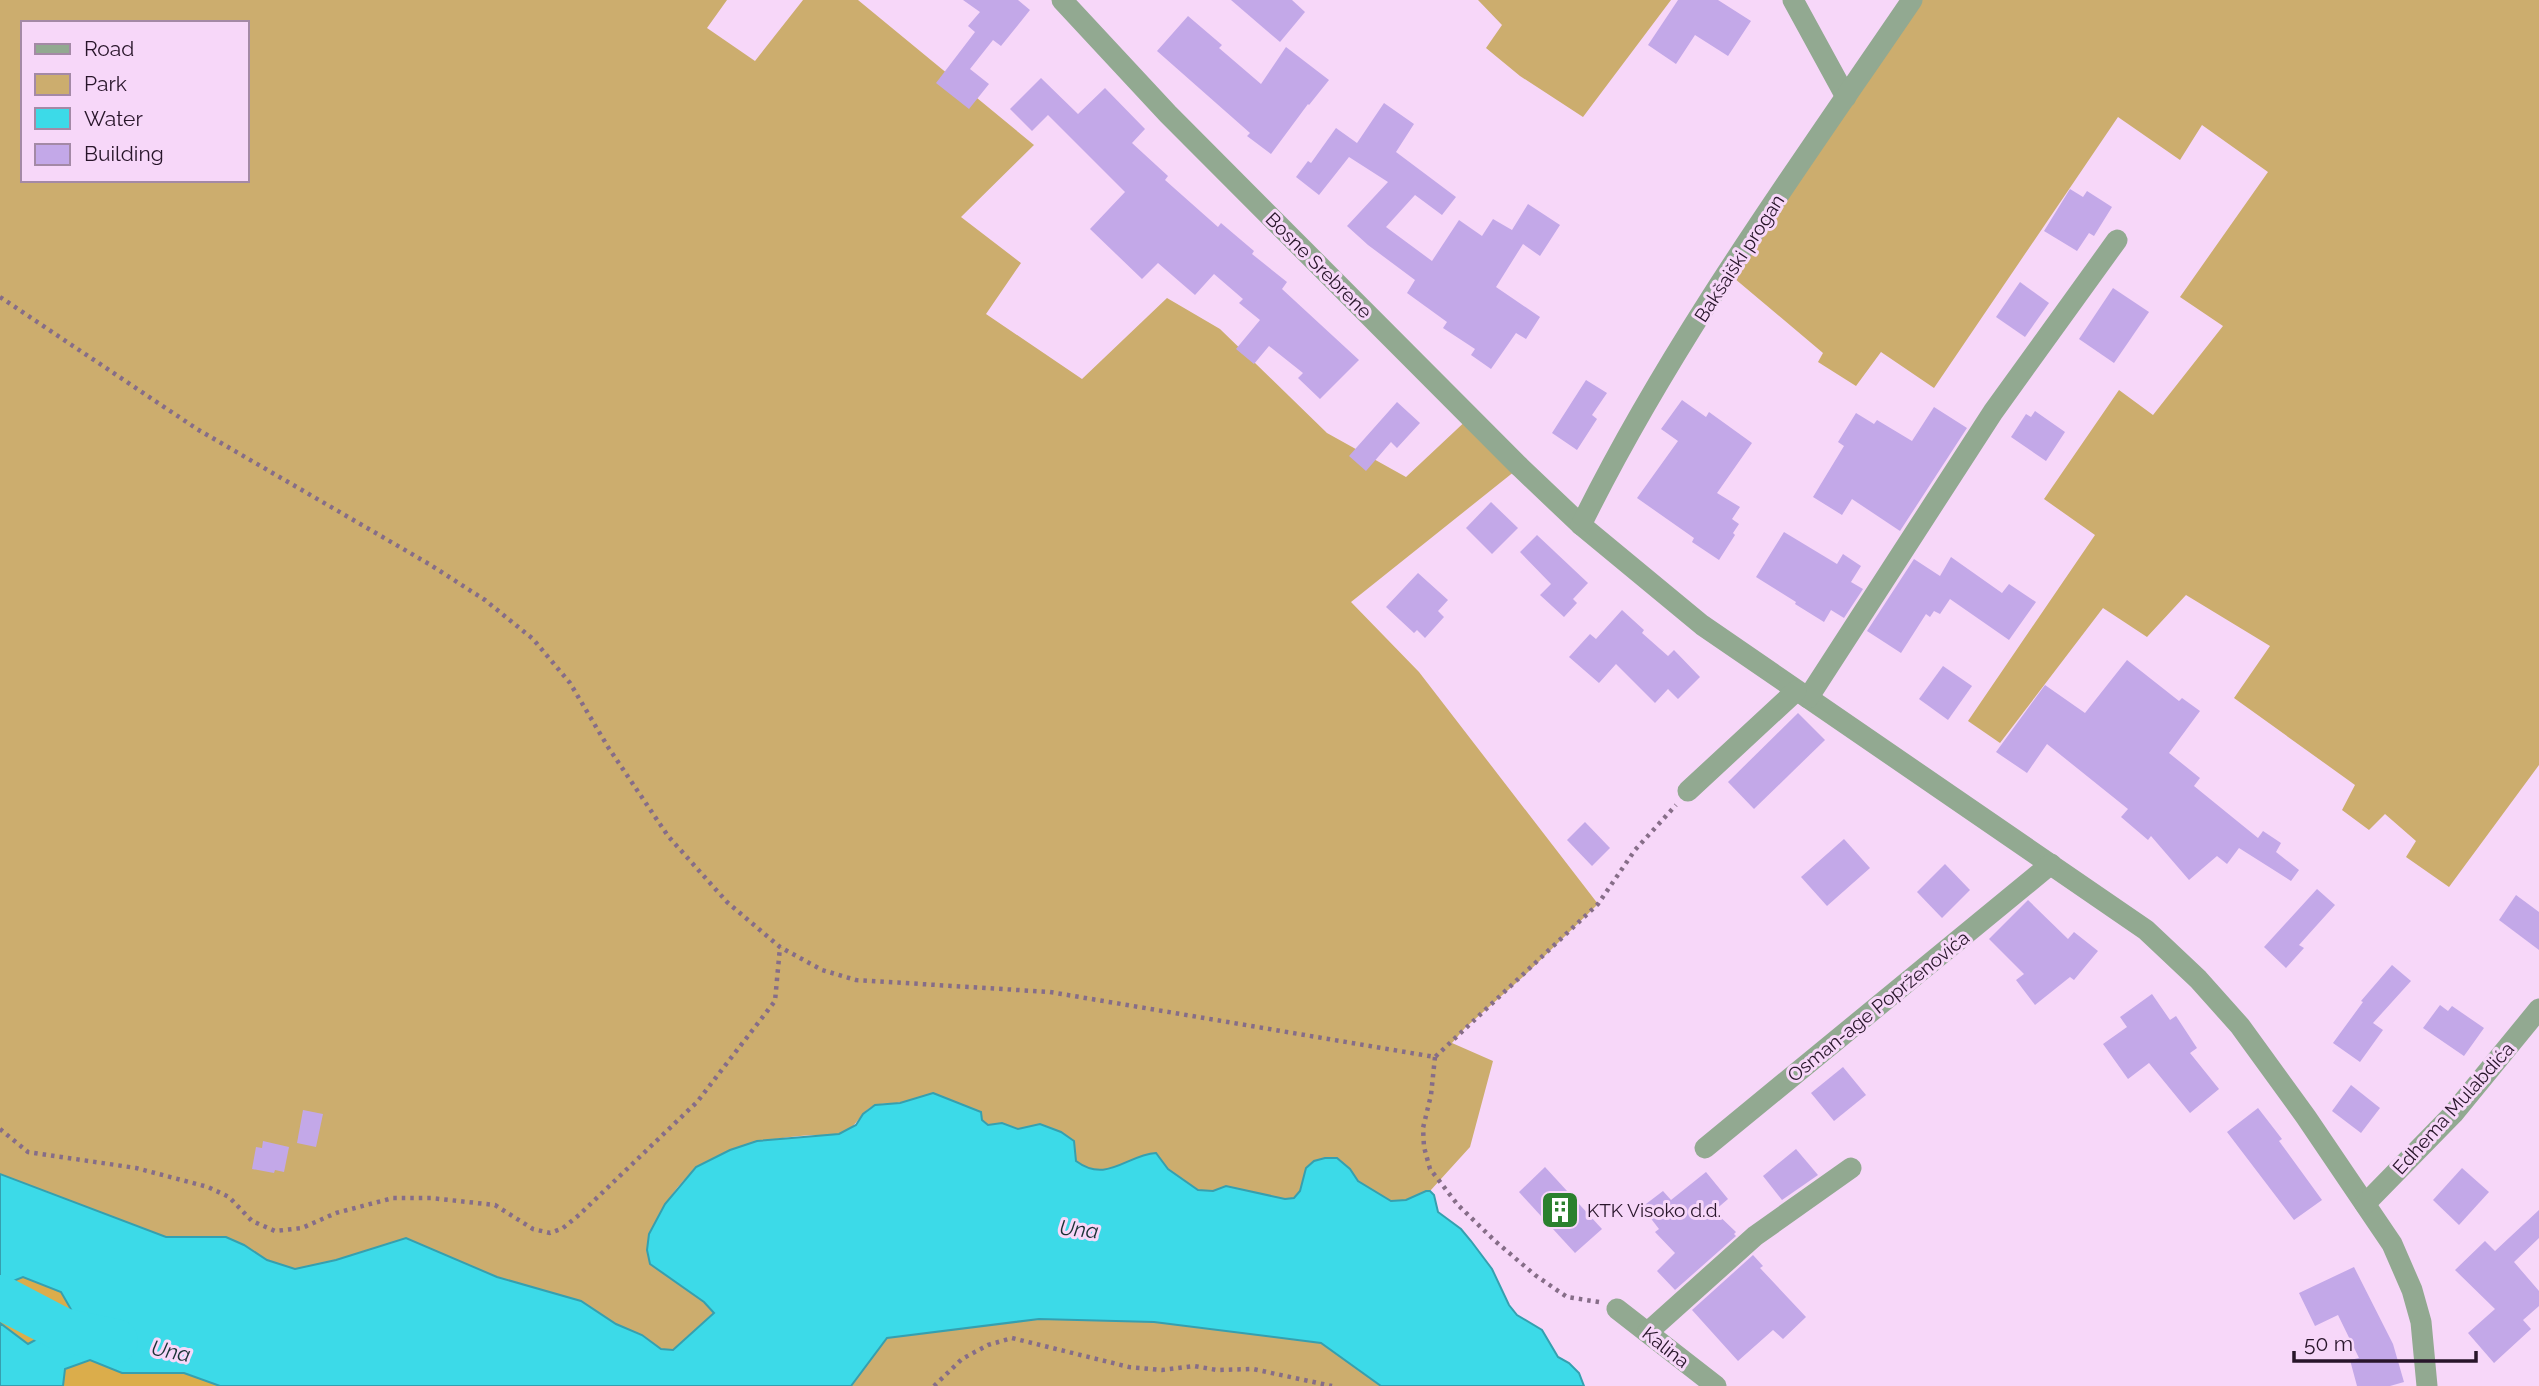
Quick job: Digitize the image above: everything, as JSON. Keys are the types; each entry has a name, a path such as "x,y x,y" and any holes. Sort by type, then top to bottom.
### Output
{"street":[{"name":"Bosne Srebrene","path":"1062,0 1168,114 1581,525 1702,625 2146,930 2198,979 2248,1038 2306,1117 2392,1244 2412,1290 2421,1322 2427,1386"},
{"path":"1793,0 1846,97"},
{"name":"Bakšaiški progan","path":"1581,525 1611,464 1662,377 1912,0"},
{"path":"1688,791 1802,694 1993,412 2117,240"},
{"name":"Osman-age Poprženovića","path":"1705,1148 2051,864"},
{"name":"Edhema Mulabdića","path":"2365,1204 2453,1114 2539,1009"},
{"path":"1648,1332 1755,1236 1851,1168"},
{"name":"Kalina","path":"1616,1309 1716,1386"}],"path":[{"path":"0,297 197,429 429,564 485,600 524,631 570,683 608,747 668,836 727,902 780,947 822,970 856,980 1050,992 1435,1057"},
{"path":"1616,1309 1596,1300 1567,1297 1535,1275 1495,1241 1458,1205 1430,1169 1424,1147 1423,1128 1431,1095 1435,1057 1598,904 1635,850 1688,791"},
{"path":"0,1129 28,1152 136,1168 208,1187 229,1197 252,1221 275,1231 302,1228 365,1203 393,1198 432,1198 495,1205 533,1229 550,1233 563,1228 579,1215 697,1102 775,1001 780,947"},
{"path":"934,1386 962,1359 988,1345 1012,1338 1129,1367 1162,1370 1194,1366 1217,1370 1253,1369 1332,1386"}],"green space":[{"path":"0,0 727,0 707,28 755,61 803,0 858,0 1034,145 961,217 1021,263 986,314 1082,379 1167,298 1220,329 1327,433 1406,477 1471,416 1520,467 1351,602 1419,672 1598,904 1452,1043 1493,1061 1470,1147 1430,1191 1406,1200 1391,1201 1358,1181 1350,1169 1337,1158 1314,1161 1306,1168 1300,1191 1294,1198 1285,1199 1226,1186 1213,1191 1198,1190 1168,1169 1156,1153 1097,1170 1076,1161 1073,1149 1040,1124 1018,1129 1002,1123 988,1125 933,1093 902,1102 877,1104 844,1132 778,1139 736,1149 699,1167 683,1181 670,1198 653,1235 649,1251 650,1264 704,1302 714,1313 673,1350 661,1349 642,1335 616,1324 581,1301 497,1277 336,1260 295,1269 267,1260 226,1237 166,1237 0,1174"},
{"path":"1478,0 1671,0 1583,117 1520,76 1486,48 1502,25"},
{"path":"1912,0 2539,0 2539,765 2449,887 2406,857 2416,841 2385,814 2369,830 2342,810 2355,785 2234,698 2270,646 2186,595 2147,637 2103,608 2000,743 1968,721 2095,535 2044,499 2119,390 2153,415 2223,326 2180,297 2268,172 2202,125 2180,160 2118,117 1934,388 1881,352 1856,386 1818,362 1823,353 1728,273"},
{"path":"1039,1319 1154,1322 1321,1343 1381,1386 851,1386 887,1338"}],"shaded area":[{"path":"23,1277 61,1292 77,1318 28,1344 0,1323 0,1306 8,1283"},
{"path":"90,1360 122,1373 184,1373 220,1386 63,1386 65,1369"}],"water":[{"path":"933,1093 981,1112 982,1120 988,1125 1002,1123 1018,1129 1040,1124 1061,1132 1074,1141 1076,1161 1097,1170 1156,1153 1168,1169 1198,1190 1213,1191 1226,1186 1285,1199 1294,1198 1300,1191 1306,1168 1314,1161 1337,1158 1350,1169 1358,1181 1391,1201 1406,1200 1430,1191 1434,1195 1438,1212 1461,1229 1492,1269 1509,1305 1517,1315 1542,1330 1558,1357 1579,1373 1584,1386 1381,1386 1321,1343 1154,1322 1039,1319 887,1338 851,1386 220,1386 184,1373 122,1373 90,1360 65,1369 63,1386 0,1386 0,1323 28,1344 76,1318 61,1292 23,1277 8,1283 0,1306 0,1174 166,1237 226,1237 267,1260 295,1269 336,1260 406,1238 497,1277 581,1301 616,1324 642,1335 661,1349 673,1350 714,1313 704,1302 650,1264 647,1250 649,1234 665,1204 696,1167 730,1150 757,1141 839,1134 856,1125 863,1114 875,1105 900,1103"}],"building":[{"path":"963,0 1018,0 1030,10 1001,46 993,40 970,69 989,84 969,109 936,83 975,32 968,26 980,12"},
{"path":"1231,0 1292,0 1305,12 1280,42"},
{"path":"1678,0 1718,0 1751,21 1728,56 1695,35 1676,64 1648,45"},
{"path":"1188,16 1222,45 1219,48 1261,84 1286,47 1329,80 1271,154 1247,136 1250,133 1157,51"},
{"path":"1041,78 1078,114 1105,88 1145,129 1132,143 1168,176 1165,180 1218,227 1221,223 1254,251 1252,254 1287,282 1282,289 1359,360 1320,399 1298,378 1303,373 1269,346 1254,364 1236,349 1260,320 1239,303 1243,299 1214,274 1195,295 1158,263 1142,279 1090,229 1125,192 1048,115 1032,131 1010,109"},
{"path":"1384,103 1414,124 1396,152 1456,197 1442,215 1415,195 1386,227 1432,261 1459,220 1482,236 1493,219 1512,230 1528,204 1560,225 1540,256 1523,244 1496,287 1540,317 1526,339 1516,333 1491,369 1471,355 1475,349 1443,328 1447,322 1407,293 1415,280 1347,226 1388,182 1349,157 1319,195 1296,177 1308,161 1311,163 1336,128 1357,143"},
{"path":"2070,189 2083,197 2087,191 2112,207 2094,236 2089,233 2077,251 2044,231"},
{"path":"2020,282 2049,303 2025,337 1996,317"},
{"path":"2113,288 2149,312 2114,363 2079,339"},
{"path":"1586,380 1607,393 1592,415 1597,419 1577,450 1552,433"},
{"path":"1682,400 1706,417 1709,412 1752,443 1717,493 1740,507 1732,519 1739,524 1733,533 1735,535 1719,560 1692,542 1694,538 1637,498 1678,441 1661,429"},
{"path":"1397,402 1420,423 1397,448 1391,442 1366,471 1349,456"},
{"path":"1934,407 1967,428 1900,531 1852,499 1842,515 1813,497 1844,446 1838,442 1856,413 1874,424 1877,420 1912,441"},
{"path":"2035,411 2065,432 2046,461 2011,437 2026,414 2031,417"},
{"path":"1491,502 1518,528 1492,554 1466,528"},
{"path":"1784,532 1837,564 1843,554 1861,566 1851,582 1863,589 1844,618 1831,610 1824,622 1756,577"},
{"path":"1537,535 1588,583 1573,599 1577,603 1564,617 1540,595 1551,584 1520,552"},
{"path":"1951,557 2002,593 2009,584 2036,602 2009,640 1950,599 1940,614 1934,611 1930,617 1926,614 1901,653 1867,631 1914,559 1940,576"},
{"path":"1418,573 1448,600 1438,611 1444,617 1425,638 1417,630 1414,633 1386,607"},
{"path":"1622,610 1644,630 1642,633 1668,656 1674,650 1700,677 1678,699 1668,689 1655,703 1616,664 1599,683 1569,657 1590,634 1596,639"},
{"path":"2127,660 2179,701 2182,698 2200,711 2169,753 2200,778 2194,786 2258,838 2263,831 2281,843 2276,852 2299,870 2291,881 2239,848 2227,864 2217,856 2189,880 2151,836 2148,840 2121,817 2128,809 2047,744 2027,773 1996,752 2045,685 2085,713"},
{"path":"1943,666 1972,686 1948,720 1919,699"},
{"path":"1798,713 1825,740 1754,809 1728,782"},
{"path":"1585,822 1610,848 1592,866 1567,840"},
{"path":"1844,839 1870,868 1827,906 1801,877"},
{"path":"1945,864 1970,890 1942,918 1917,892"},
{"path":"2317,889 2335,905 2299,945 2304,948 2286,968 2264,947"},
{"path":"2516,895 2539,912 2539,950 2499,920"},
{"path":"2028,900 2068,939 2074,932 2098,951 2074,980 2070,977 2035,1005 2016,980 2024,974 1989,939"},
{"path":"2392,965 2411,981 2373,1023 2383,1030 2360,1062 2333,1043 2363,1002 2361,1001"},
{"path":"2152,994 2170,1020 2176,1016 2197,1048 2190,1053 2219,1089 2190,1113 2149,1063 2128,1079 2103,1044 2127,1027 2120,1017"},
{"path":"2440,1005 2448,1011 2452,1006 2484,1028 2464,1056 2423,1028"},
{"path":"1843,1067 1866,1095 1834,1121 1811,1093"},
{"path":"2351,1085 2380,1108 2361,1133 2332,1111"},
{"path":"2258,1108 2322,1200 2294,1220 2227,1132"},
{"path":"303,1110 323,1114 316,1147 297,1143"},
{"path":"263,1141 289,1147 284,1172 252,1169 256,1147 262,1148"},
{"path":"1796,1149 1818,1175 1782,1200 1763,1176"},
{"name":"KTK Visoko d.d.","path":"1545,1167 1602,1229 1575,1253 1519,1192"},
{"path":"2462,1168 2489,1192 2459,1225 2433,1200"},
{"path":"1706,1172 1728,1199 1714,1211 1736,1232 1736,1236 1675,1290 1657,1271 1675,1253 1655,1232 1659,1229 1642,1207 1663,1191 1671,1200"},
{"path":"2539,1210 2539,1238 2514,1262 2539,1291 2539,1306 2523,1320 2531,1329 2494,1363 2468,1333 2495,1309 2455,1270 2485,1241 2495,1251"},
{"path":"1753,1255 1763,1266 1760,1268 1806,1317 1783,1339 1773,1330 1738,1361 1692,1310"},
{"path":"2354,1267 2393,1344 2404,1382 2390,1386 2357,1386 2350,1360 2359,1358 2338,1315 2315,1326 2299,1293"}],"waterway":[{"name":"Una","path":"0,1297 63,1330 116,1341"}],"place":[{"name":"KTK Visoko d.d.","path":"1560,1210"}]}
